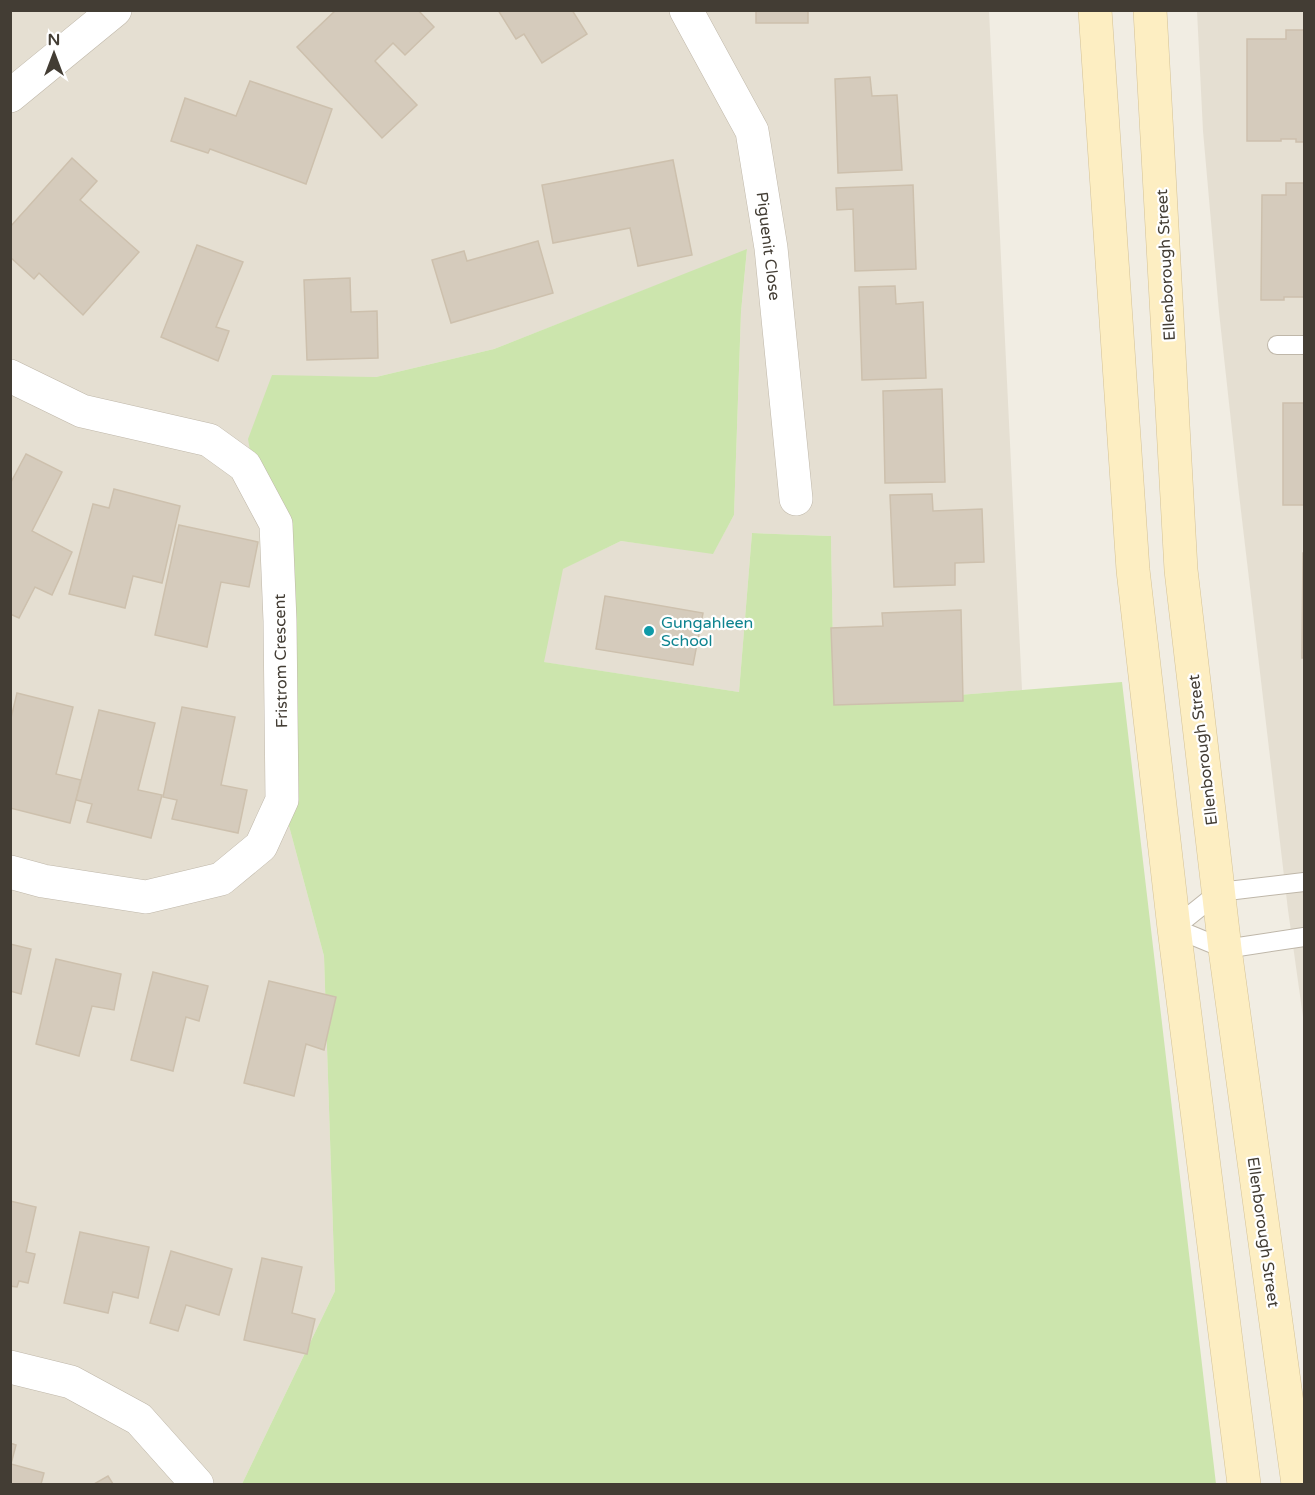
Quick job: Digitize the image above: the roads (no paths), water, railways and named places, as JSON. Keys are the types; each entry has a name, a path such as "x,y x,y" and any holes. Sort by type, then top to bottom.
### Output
{"main road":[{"path":"1095,10 1133,570 1174,928 1244,1485"},
{"name":"Ellenborough Street","path":"1150,10 1181,570 1225,949 1298,1485"}],"street":[{"path":"10,96 115,10"},
{"name":"Piguenit Close","path":"686,10 752,131 771,248 796,499"},
{"name":"Fristrom Crescent","path":"10,376 82,411 209,440 245,466 276,524 280,621 282,800 261,846 221,879 146,897 44,881 10,872"},
{"path":"10,1367 71,1382 139,1419 197,1485"}],"lane":[{"path":"1277,345 1305,345"},
{"path":"1305,882 1219,892 1174,928 1225,949 1305,936"}],"place":[{"name":"Gungahleen School","path":"649,631"}]}
